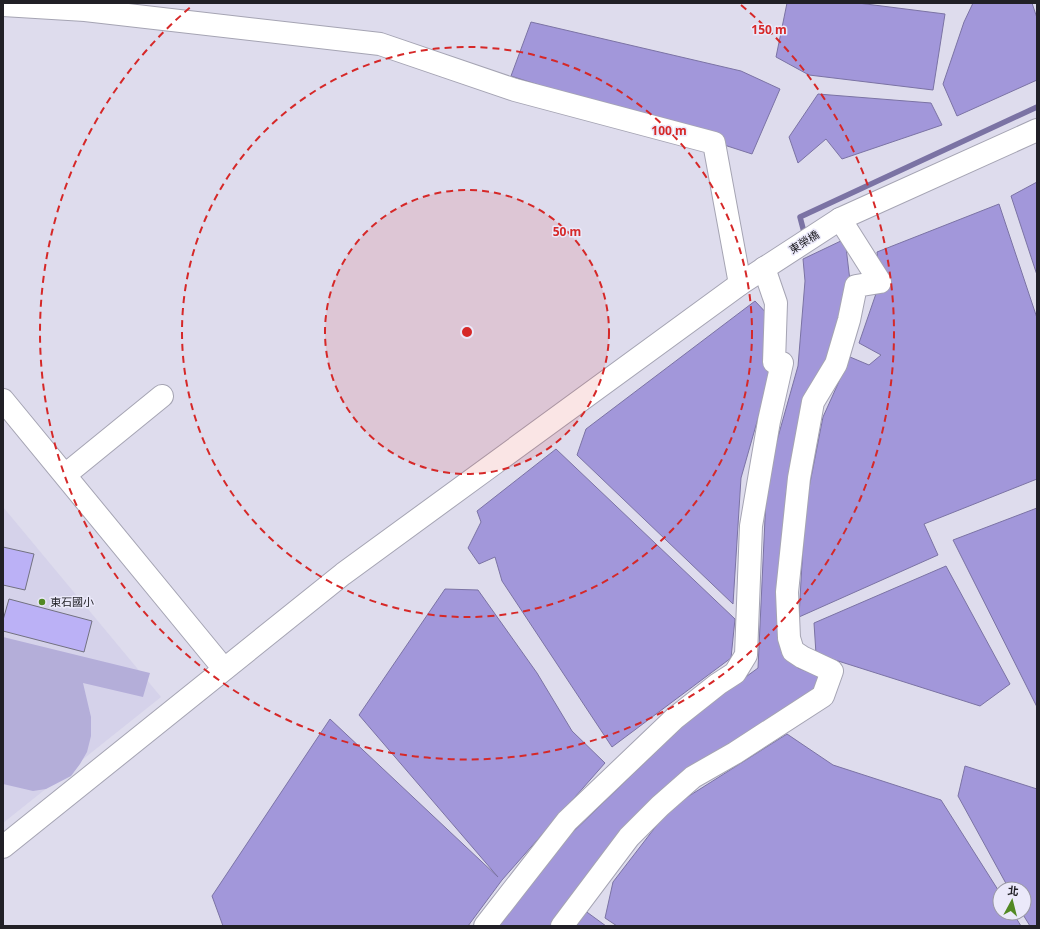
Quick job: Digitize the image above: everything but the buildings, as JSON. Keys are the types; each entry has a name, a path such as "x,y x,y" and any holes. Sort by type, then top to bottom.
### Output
{"main road":[{"path":"3,5 85,10 380,44 515,90 714,144 740,284"},
{"name":"東榮橋","path":"3,847 343,574 740,284 839,220 1037,130"},
{"path":"562,926 628,837 660,806 693,777 735,753 823,696 832,671 802,657 793,651 790,638 787,592 799,478 813,402 836,364 849,320 856,286 880,282 839,220"},
{"path":"485,926 567,821 674,718 718,684 736,673 746,654 751,526 769,421 782,363 774,362 776,304 767,266"},
{"path":"65,475 162,396"},
{"path":"3,400 224,669"}],"shaded area":[{"path":"787,3 858,3 945,14 933,90 809,75 776,57"},
{"path":"973,3 1032,3 1037,18 1037,80 957,116 943,84 964,22"},
{"path":"531,22 741,71 780,89 752,154 511,76"},
{"path":"818,94 931,103 942,125 842,159 826,139 798,163 789,137"},
{"path":"1037,182 1037,275 1011,196"},
{"path":"999,204 1037,318 1037,479 924,524 938,555 799,617 805,508 823,417 850,357 869,365 881,355 859,343 880,282 877,252"},
{"path":"845,239 851,289 839,354 807,407 786,494 782,653 798,668 827,679 825,691 667,794 552,926 495,926 525,883 573,832 695,714 758,668 767,476 798,366 805,281 803,259"},
{"path":"755,301 770,317 774,362 741,478 733,604 577,455 586,429"},
{"path":"556,449 735,619 731,658 612,747 502,581 495,557 479,564 468,548 481,522 477,511"},
{"name":"東石國小","path":"3,507 161,697 3,823"},
{"path":"1037,508 1037,707 953,540"},
{"path":"946,566 1010,684 980,706 816,654 814,623"},
{"path":"445,589 478,590 537,673 572,731 605,763 502,880 468,926 223,926 212,896 330,719 498,877 359,715"},
{"path":"3,637 150,673 143,697 83,683 91,717 91,736 87,752 71,776 46,789 33,791 3,784"},
{"path":"787,734 833,765 941,800 992,881 992,921 1018,921 1021,926 617,926 605,918 613,882 670,808"},
{"path":"965,766 1037,789 1037,926 1030,926 1027,921 1032,921 1032,881 1005,881 958,796"},
{"path":"584,910 606,926 572,926"}],"waterway":[{"path":"805,236 800,217 1037,107"}],"place":[{"name":"東石國小","path":"42,602"}]}
